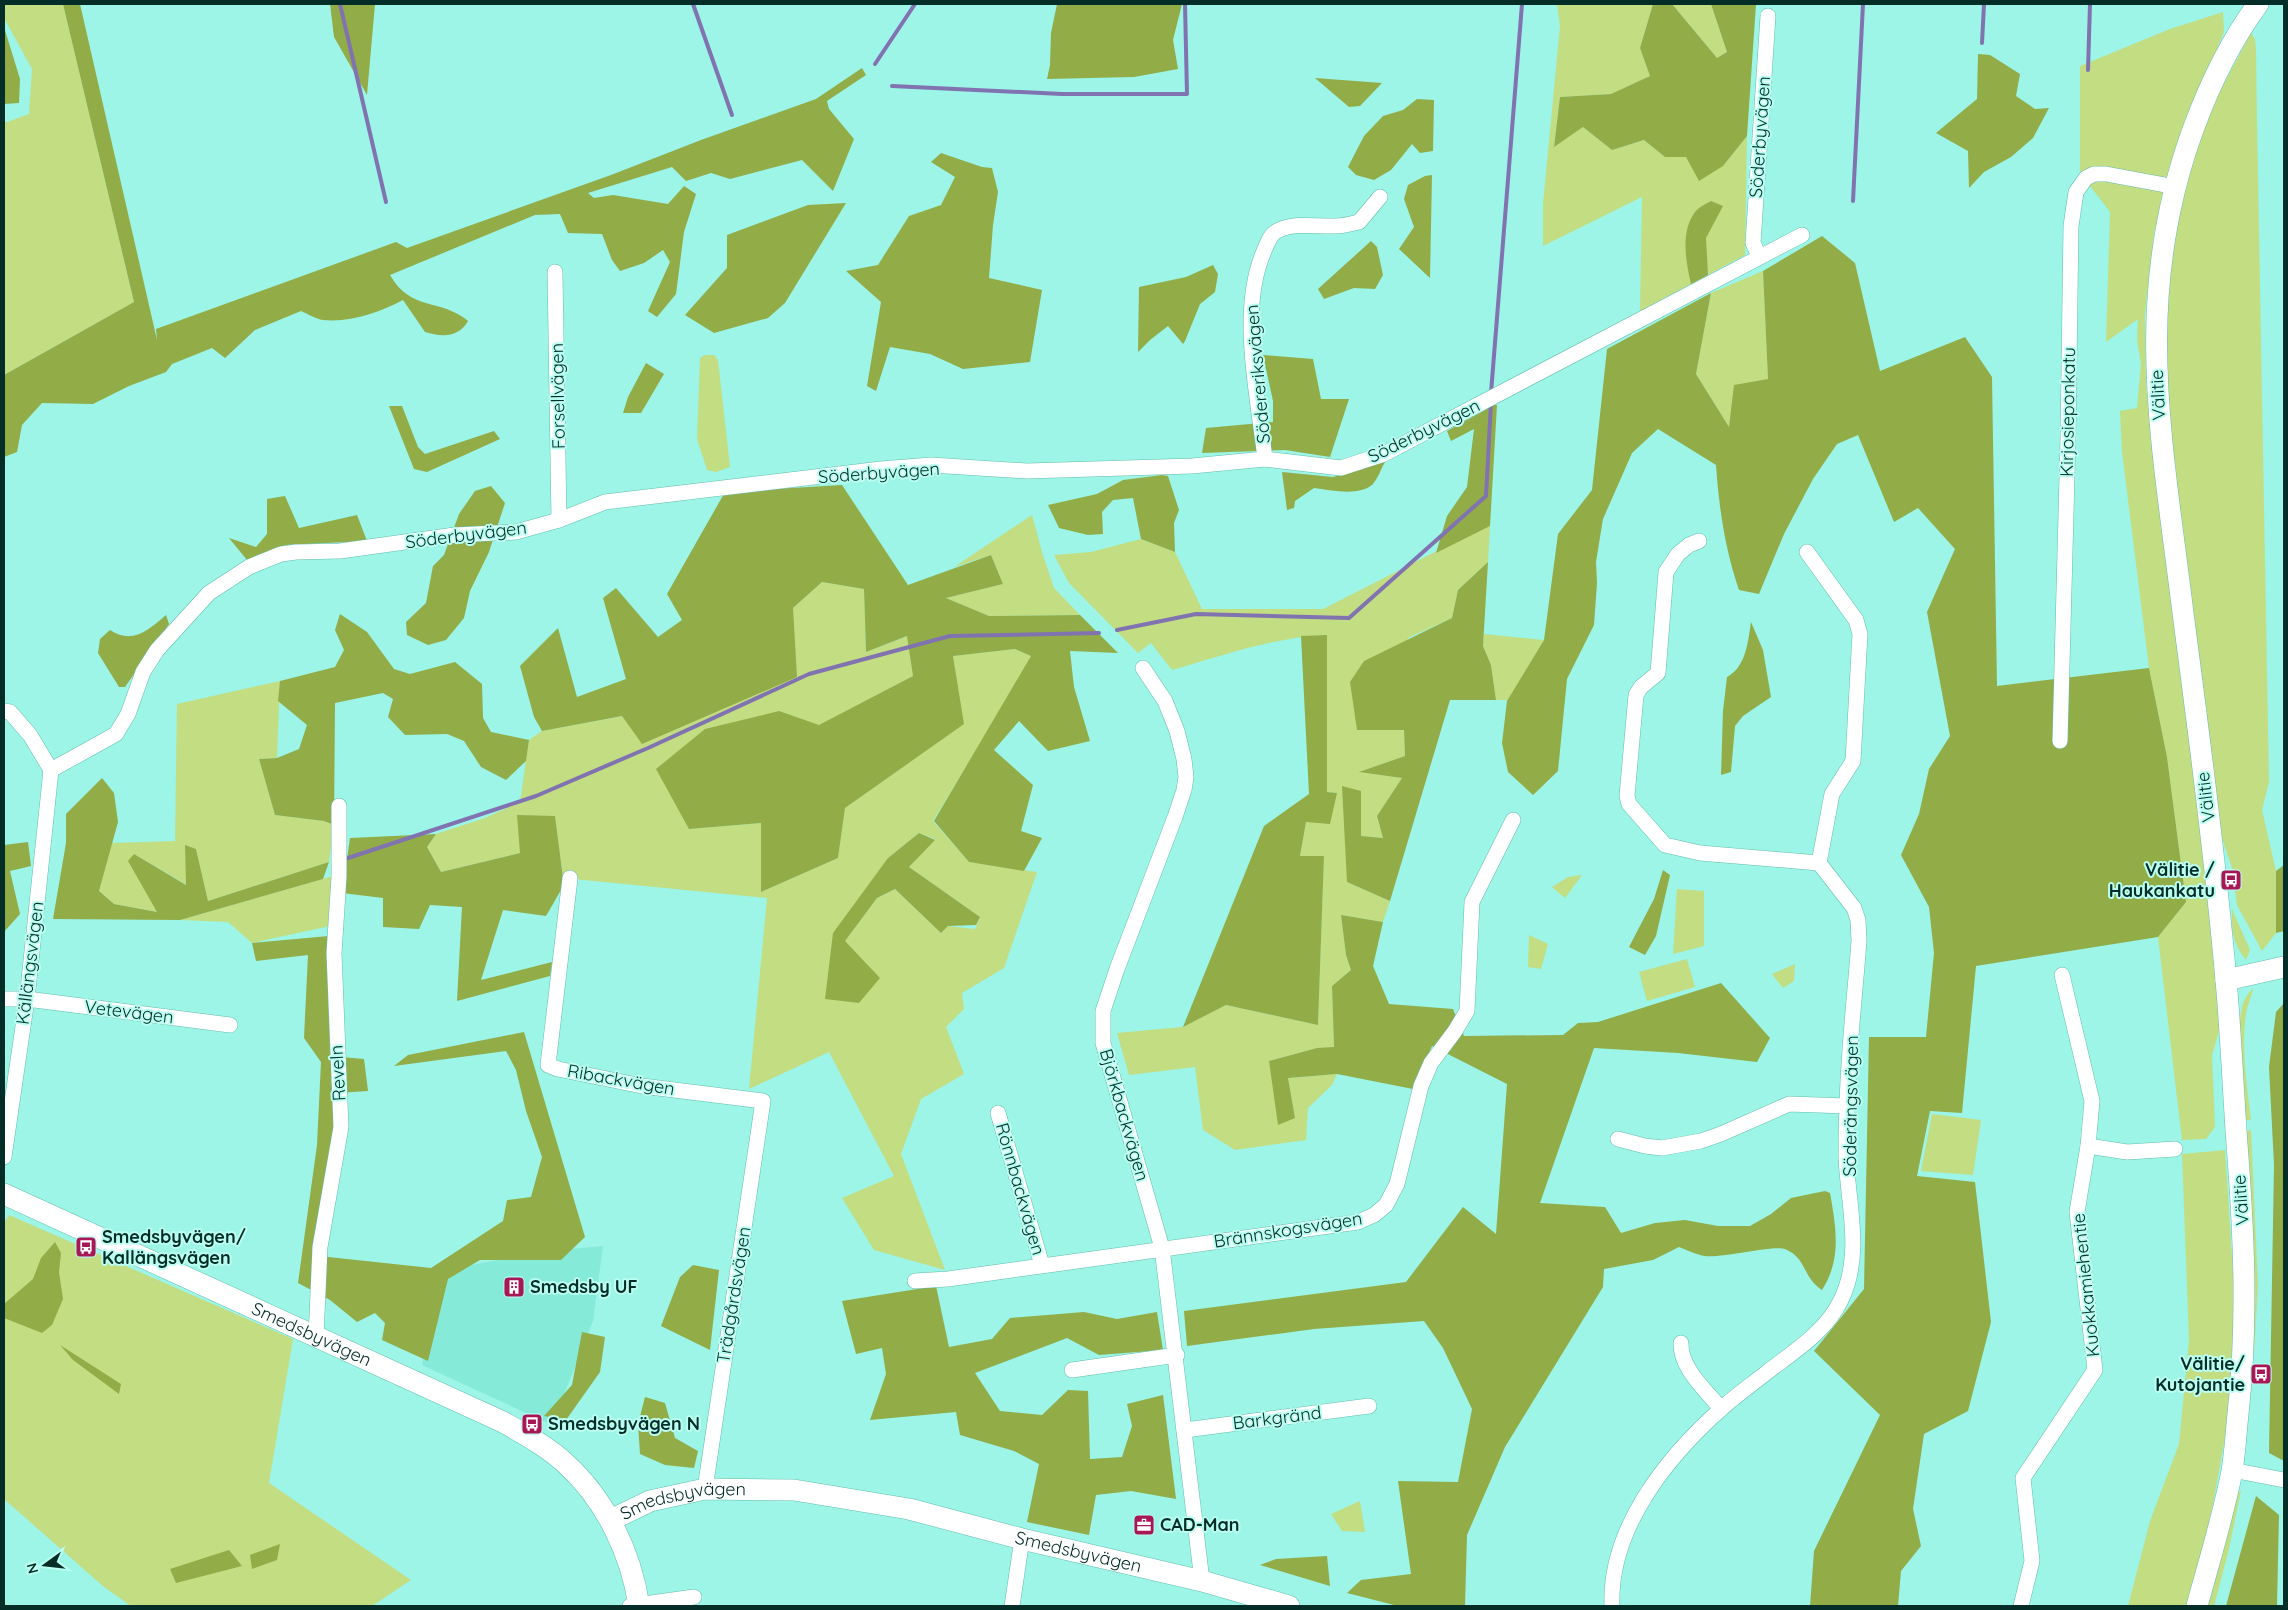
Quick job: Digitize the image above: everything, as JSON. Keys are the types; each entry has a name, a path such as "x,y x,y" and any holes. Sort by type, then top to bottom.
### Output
{"main road":[{"name":"Välitie","path":"2197,1606 2232,1470 2242,1373 2245,1254 2226,980 2209,818 2158,415 2156,334 2158,275 2168,217 2185,152 2209,87 2246,20 2258,4"},
{"path":"2226,980 2284,967"},
{"name":"Smedsbyvägen","path":"4,1194 503,1422 526,1435 564,1462 585,1484 611,1520 650,1502 705,1489 794,1490 847,1497 908,1509 1022,1539 1202,1581 1289,1606"},
{"path":"611,1520 628,1560 636,1605"}],"street":[{"name":"Söderbyvägen","path":"1759,256 1754,243 1768,16"},
{"name":"Kirjosieponkatu","path":"2060,741 2068,438 2070,226 2076,192 2086,178 2094,174 2106,174 2176,187"},
{"name":"Södereriksvägen","path":"1265,459 1251,336 1251,298 1259,261 1270,237 1277,230 1290,226 1338,226 1359,222 1380,197"},
{"name":"Söderbyvägen","path":"51,770 116,734 128,714 143,672 157,650 209,593 249,567 281,554 340,551 445,536 516,532 559,520 605,502 881,469 931,465 1027,471 1192,466 1265,459 1341,468 1384,454 1802,235"},
{"name":"Forsellvägen","path":"555,272 559,520"},
{"path":"1699,541 1689,545 1678,554 1666,572 1658,672 1641,687 1636,695 1627,796 1629,804 1665,845 1700,853 1818,863 1832,794 1853,762 1860,634 1856,620 1807,552"},
{"name":"Björkbackvägen","path":"1143,668 1165,701 1184,759 1186,777 1178,809 1117,969 1104,1011 1103,1043 1162,1248 1177,1355 1202,1581"},
{"path":"4,710 10,712 30,735 51,770"},
{"name":"Källängsvägen","path":"4,1157 27,999 51,770"},
{"name":"Reveln","path":"316,1338 320,1247 341,1127 334,953 339,878 339,806"},
{"name":"Brännskogsvägen","path":"1162,1248 1358,1222 1374,1215 1386,1205 1397,1184 1421,1086 1431,1062 1455,1031 1467,1011 1472,902 1513,820"},
{"name":"Söderängsvägen","path":"1612,1606 1613,1573 1619,1551 1635,1515 1672,1460 1721,1409 1827,1323 1842,1300 1853,1262 1854,1243 1846,1157 1847,1106 1859,940 1858,920 1854,908 1818,863"},
{"name":"Ribackvägen","path":"570,878 548,1065 558,1069 642,1086 763,1101"},
{"name":"Kuokkamiehentie","path":"2021,1606 2032,1561 2023,1478 2095,1370 2076,1212 2088,1146 2092,1101 2062,975"},
{"name":"Vetevägen","path":"4,999 27,999 230,1026"},
{"name":"Trädgårdsvägen","path":"705,1489 763,1101"},
{"path":"1618,1139 1662,1148 1701,1141 1789,1104 1847,1106"},
{"name":"Rönnbackvägen","path":"998,1113 1042,1265"},
{"path":"2088,1146 2127,1152 2175,1149"},
{"name":"Rönnbackvägen","path":"915,1281 948,1279 1162,1248"},
{"path":"1681,1343 1681,1354 1687,1366 1721,1409"},
{"path":"1072,1370 1177,1355"},
{"name":"Barkgränd","path":"1185,1430 1368,1406"},
{"path":"2232,1470 2284,1480"},
{"path":"1012,1606 1022,1539"},
{"path":"636,1605 694,1597"}],"shaded area":[{"path":"4,4 63,4 134,302 4,375 4,123 29,114 32,69 4,18"},
{"path":"63,4 80,4 157,340 156,329 396,242 407,248 816,99 862,68 866,75 827,101 829,109 854,139 833,191 802,160 730,179 711,173 686,181 672,167 588,193 594,198 613,195 668,204 684,186 696,194 684,232 676,294 657,317 648,311 670,262 663,250 644,263 620,271 612,260 602,234 568,233 560,214 535,215 390,275 398,287 407,295 447,309 468,321 459,331 449,335 425,332 403,300 385,309 344,320 315,318 301,311 255,330 225,358 212,348 172,364 166,372 129,386 93,404 42,403 22,425 17,452 4,457 4,375 134,302"},
{"path":"330,4 375,4 367,95 334,37"},
{"path":"1057,4 1182,4 1173,40 1178,69 1134,77 1047,79 1050,65 1051,33"},
{"path":"1557,4 1653,4 1640,48 1650,76 1612,94 1560,97 1554,146 1583,127 1612,150 1644,140 1665,157 1686,157 1723,166 1747,136 1745,255 1640,311 1642,197 1543,246 1543,204 1560,26"},
{"path":"1653,4 1672,4 1717,58 1727,52 1711,4 1756,4 1747,136 1723,166 1699,181 1686,157 1665,157 1644,140 1612,150 1583,127 1554,147 1560,97 1611,94 1650,76 1640,48"},
{"path":"1672,4 1711,4 1727,52 1717,58"},
{"path":"2223,12 2224,32 2176,147 2154,233 2145,313 2146,384 2154,465 2214,936 2220,1028 2212,1055 2215,1127 2206,1139 2182,1140 2158,937 2186,902 2167,757 2149,668 2122,452 2120,411 2137,408 2141,364 2137,340 2138,319 2106,342 2110,212 2080,173 2080,66 2170,29"},
{"path":"4,27 20,79 19,103 4,104"},
{"path":"2251,33 2255,39 2256,49 2269,782 2262,810 2276,871 2276,933 2262,951 2237,905 2232,868 2220,832 2173,490 2161,339 2169,253 2185,182 2204,121"},
{"path":"1978,54 1990,55 2020,74 2016,96 2035,109 2049,108 2033,138 2011,157 1984,172 1969,188 1968,151 1936,133 1977,99"},
{"path":"1315,78 1382,83 1360,106 1349,107"},
{"path":"1417,99 1434,100 1433,151 1420,153 1412,144 1391,170 1374,180 1356,175 1348,167 1364,136 1383,116 1403,110"},
{"path":"941,153 982,167 992,168 998,192 993,225 989,278 1042,290 1030,362 963,369 930,354 890,347 876,391 867,386 881,302 846,271 878,265 909,216 941,205 955,177 931,162"},
{"path":"1432,175 1430,278 1399,249 1414,227 1404,199 1408,185 1425,176"},
{"path":"1711,201 1723,206 1706,238 1708,275 1691,284 1686,257 1687,229 1695,212"},
{"path":"846,203 785,303 768,318 714,333 685,315 727,268 727,235 808,205"},
{"path":"1822,236 1855,263 1880,371 1965,337 1992,377 1997,686 2149,668 2167,757 2186,902 2158,937 1976,966 1962,1113 1930,1111 1917,1176 1975,1182 1991,1322 1968,1411 1924,1434 1913,1509 1921,1546 1901,1571 1898,1606 1810,1606 1814,1551 1880,1415 1814,1351 1864,1289 1869,1037 1926,1037 1934,953 1929,907 1901,855 1919,814 1929,769 1950,736 1927,612 1955,549 1918,508 1894,522 1858,435 1837,444 1813,479 1784,534 1759,594 1739,590 1723,528 1716,465 1658,429 1632,453 1603,519 1596,562 1597,583 1594,625 1567,679 1558,771 1533,795 1508,772 1502,743 1507,701 1544,640 1558,534 1592,490 1607,349 1711,293 1696,374 1729,427 1734,385 1768,379 1763,271"},
{"path":"1371,241 1377,247 1383,275 1375,289 1354,288 1324,299 1318,289"},
{"path":"1213,265 1218,274 1215,292 1200,304 1183,344 1168,326 1138,352 1139,287 1186,277"},
{"path":"1763,271 1768,379 1729,427 1696,374 1711,293"},
{"path":"705,355 714,355 718,360 730,467 716,472 707,470 697,439 700,358"},
{"path":"1263,355 1313,359 1321,399 1349,399 1330,457 1285,450 1202,453 1206,428 1273,422 1273,401"},
{"path":"646,363 664,374 641,413 623,413 628,397"},
{"path":"1497,405 1490,526 1436,553 1447,516 1467,487 1474,429 1451,441 1447,431"},
{"path":"389,406 402,406 418,447 425,454 494,431 500,439 427,472 414,469"},
{"path":"1385,462 1375,482 1367,488 1345,492 1314,488 1295,501 1294,508 1287,510 1282,472 1333,477"},
{"path":"1162,475 1168,476 1179,510 1174,523 1175,552 1141,539 1133,498 1113,500 1102,512 1103,534 1088,535 1059,528 1048,505 1097,494 1123,480"},
{"path":"842,485 908,585 991,555 1003,584 946,598 989,616 1080,615 1118,653 1070,651 1074,687 1090,741 1048,751 1019,721 994,750 1033,785 1021,831 1042,838 1024,871 969,862 934,821 1031,656 1015,649 953,656 964,724 845,808 838,858 761,892 761,823 689,829 656,769 705,729 779,711 819,725 913,676 907,636 866,652 864,589 822,582 793,608 797,677 642,744 622,716 542,731 534,717 520,666 558,628 577,697 626,679 603,598 616,588 658,637 682,620 667,594 725,492"},
{"path":"491,486 505,503 489,552 470,591 464,618 446,640 428,645 407,635 406,622 426,603 433,566 444,555 459,514 475,491"},
{"path":"285,496 299,528 357,515 367,541 286,545 247,560 229,538 256,547 267,534 267,499"},
{"path":"1032,515 1054,588 1080,615 989,616 946,598 1003,584 991,555 954,567"},
{"path":"1490,526 1488,562 1458,590 1452,618 1408,638 1404,730 1405,756 1360,772 1402,778 1377,816 1383,838 1361,836 1361,791 1347,882 1390,901 1383,922 1341,915 1346,955 1351,970 1332,986 1334,1048 1317,1048 1269,1061 1295,1118 1288,1078 1337,1074 1332,1085 1308,1108 1306,1140 1235,1150 1203,1130 1195,1067 1129,1075 1117,1033 1182,1027 1226,1005 1318,1025 1324,856 1300,856 1306,822 1337,793 1327,792 1327,635 1268,643 1172,670 1151,643 1138,653 1069,583 1054,555 1091,552 1141,539 1175,552 1202,609 1323,609 1480,529"},
{"path":"1488,562 1483,646 1491,665 1496,700 1450,700 1390,901 1347,882 1342,786 1361,791 1361,836 1383,838 1377,816 1402,778 1359,772 1405,756 1404,730 1357,730 1350,682 1364,661 1452,618 1458,590"},
{"path":"822,582 864,589 866,652 908,636 913,676 819,726 779,711 689,829 761,823 761,892 838,858 845,808 963,724 953,656 1015,649 1031,656 1010,696 933,821 969,862 1037,872 1004,968 962,993 964,1009 946,1027 964,1074 921,1099 901,1154 945,1270 874,1250 842,1198 894,1176 829,1052 749,1089 767,898 563,878 555,817 520,853 441,872 427,847 436,834 485,818 520,802 529,740 542,731 623,716 793,608","holes":["919,833 935,839 909,867 980,917 975,929 948,926 941,933 895,889 877,898 845,941 888,858"]},
{"path":"340,614 367,632 394,669 410,674 455,662 482,684 483,718 491,732 529,740 526,761 506,780 481,767 464,741 447,734 405,735 388,717 393,699 383,693 335,703 334,825 324,821 275,815 259,759 277,758 299,749 307,725 278,701 280,681 335,667 344,650 335,630"},
{"path":"166,615 169,624 125,687 119,687 98,653 100,639 110,630 126,636 140,634"},
{"path":"1751,622 1763,650 1771,697 1743,716 1735,726 1731,772 1721,775 1723,711 1727,677 1733,673 1742,660 1747,646"},
{"path":"1484,634 1544,640 1509,700 1496,700 1491,665 1483,646"},
{"path":"1327,635 1327,792 1337,793 1330,824 1306,822 1300,856 1324,856 1318,1025 1226,1005 1183,1027 1264,826 1309,794 1301,636"},
{"path":"280,681 277,758 259,759 275,815 324,821 334,825 329,862 208,901 196,849 185,846 187,885 134,854 157,912 114,904 99,891 111,843 175,841 177,704"},
{"path":"102,778 114,793 118,822 99,891 114,904 157,912 128,861 134,854 186,885 185,845 196,849 208,901 329,862 323,879 180,920 53,919 66,843 66,814"},
{"path":"517,815 555,816 563,878 561,890 546,916 503,910 481,980 552,962 550,976 457,1001 462,907 430,905 419,929 383,927 383,898 342,893 350,838 436,834 427,847 441,872 520,853"},
{"path":"919,833 935,840 909,867 980,917 976,925 948,926 941,933 895,889 877,898 845,941 880,978 859,1003 825,999 833,933 888,858"},
{"path":"28,842 31,866 10,871 20,914 4,932 4,845"},
{"path":"2284,865 2284,931 2276,933 2276,871"},
{"path":"1663,870 1670,875 1656,936 1645,955 1629,947 1654,899"},
{"path":"1582,875 1565,898 1552,887 1568,877"},
{"path":"333,876 330,926 252,943 228,922 180,920"},
{"path":"1677,889 1704,891 1704,946 1673,954"},
{"path":"2232,909 2250,950 2246,960 2238,948 2234,936"},
{"path":"1341,915 1383,922 1373,966 1389,1004 1453,1009 1464,1036 1563,1035 1578,1023 1598,1022 1721,983 1770,1038 1757,1062 1678,1053 1594,1048 1540,1203 1605,1207 1621,1233 1655,1223 1685,1220 1718,1226 1750,1226 1771,1214 1791,1198 1825,1191 1830,1193 1836,1243 1833,1267 1822,1290 1811,1279 1797,1257 1785,1249 1779,1248 1705,1256 1679,1247 1653,1260 1604,1269 1603,1287 1505,1447 1467,1535 1465,1606 1398,1606 1347,1593 1361,1580 1411,1574 1398,1481 1458,1482 1472,1409 1443,1348 1424,1321 1314,1329 1187,1346 1184,1311 1406,1282 1463,1207 1496,1234 1507,1084 1432,1046 1413,1089 1337,1074 1288,1078 1295,1118 1278,1125 1269,1061 1317,1048 1334,1047 1332,986 1351,970 1346,955"},
{"path":"1529,935 1548,944 1541,969 1528,967"},
{"path":"329,936 330,1056 364,1059 368,1091 338,1093 319,1256 431,1268 503,1221 507,1200 531,1197 542,1157 526,1111 516,1070 506,1051 394,1066 408,1055 524,1032 585,1237 561,1260 480,1260 448,1279 428,1361 382,1340 385,1323 375,1313 357,1322 330,1300 298,1283 317,1145 321,1062 304,1038 308,955 256,961 252,943"},
{"path":"1687,959 1695,987 1647,1001 1639,972"},
{"path":"1795,964 1794,981 1783,988 1772,974"},
{"path":"2253,988 2247,1011 2244,1040 2251,1120 2246,1120 2239,1033 2243,1005"},
{"path":"2284,1003 2284,1461 2269,1453 2274,1165 2269,1067 2276,1012"},
{"path":"1932,1114 1981,1120 1973,1175 1921,1171"},
{"path":"2251,1130 2258,1285 2254,1354 2251,1322 2246,1131"},
{"path":"2225,1150 2235,1302 2227,1426 2205,1549 2188,1606 2128,1606 2150,1521 2179,1444 2189,1340 2182,1154"},
{"path":"9,1215 293,1339 269,1483 411,1580 372,1606 131,1606 104,1587 4,1499 4,1223"},
{"path":"55,1242 61,1253 59,1272 63,1299 52,1325 42,1333 4,1318 4,1304 33,1279 41,1258"},
{"path":"603,1246 593,1321 552,1425 422,1365 441,1267 455,1268 549,1251"},
{"path":"693,1265 719,1270 710,1350 661,1326 680,1277"},
{"path":"936,1286 949,1347 992,1339 1010,1318 1084,1312 1117,1319 1157,1312 1163,1350 1099,1355 1067,1338 975,1373 1000,1411 1042,1415 1068,1390 1088,1391 1090,1459 1122,1457 1132,1426 1127,1404 1163,1395 1176,1499 1131,1491 1096,1495 1089,1535 1027,1522 1039,1464 1014,1451 960,1435 956,1412 870,1420 886,1374 882,1348 856,1354 842,1301"},
{"path":"582,1332 605,1337 600,1372 566,1420 544,1416 572,1385"},
{"path":"60,1345 121,1384 119,1394 73,1360"},
{"path":"645,1397 665,1403 675,1438 698,1451 694,1468 665,1465 640,1454 638,1424"},
{"path":"2241,1491 2228,1553 2214,1606 2207,1606 2236,1494"},
{"path":"2256,1496 2279,1515 2277,1606 2226,1606"},
{"path":"1360,1501 1365,1532 1342,1531 1331,1514"},
{"path":"280,1544 277,1560 252,1569 250,1555"},
{"path":"229,1550 242,1566 176,1583 170,1569"},
{"path":"1327,1556 1330,1586 1260,1565 1276,1559"}],"waterway":[{"path":"340,4 386,202"},
{"path":"693,4 732,115"},
{"path":"875,64 915,4"},
{"path":"892,86 1062,94 1187,94 1185,4"},
{"path":"1491,393 1522,4"},
{"path":"1853,201 1863,4"},
{"path":"1982,43 1984,4"},
{"path":"2088,70 2090,4"},
{"path":"1117,630 1196,614 1349,618 1486,496 1491,403"},
{"path":"345,859 536,796 648,748 809,674 950,636 1099,633"}],"place":[{"name":"Välitie / Haukankatu","path":"2231,880"},
{"name":"Smedsbyvägen/ Kallängsvägen","path":"86,1247"},
{"name":"Smedsby UF","path":"514,1287"},
{"name":"Välitie/ Kutojantie","path":"2261,1374"},
{"name":"Smedsbyvägen N","path":"532,1424"},
{"name":"CAD-Man","path":"1144,1525"}]}
